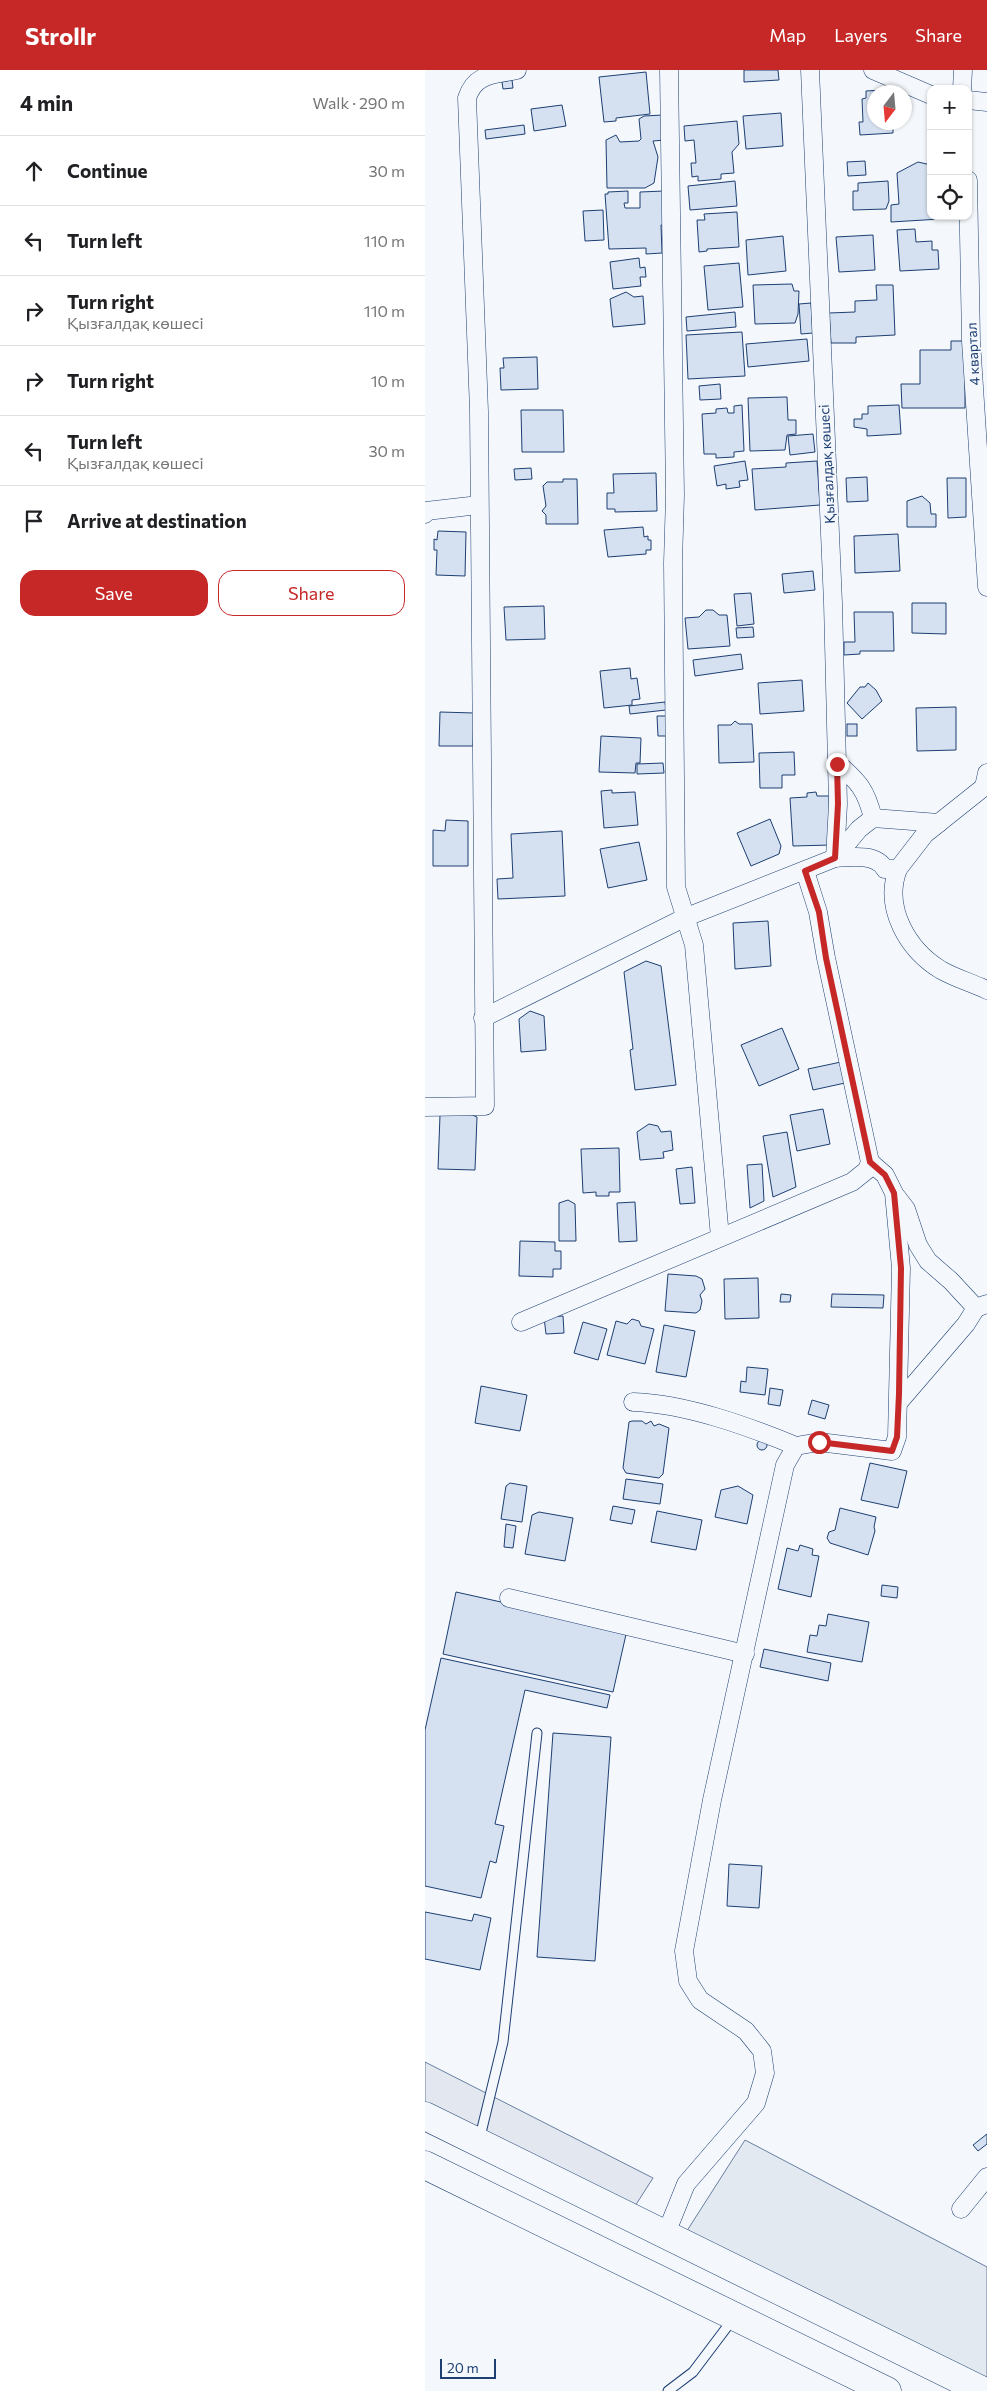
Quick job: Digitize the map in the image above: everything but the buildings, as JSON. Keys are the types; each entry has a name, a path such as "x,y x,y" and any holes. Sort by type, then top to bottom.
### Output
{"highway":[{"path":"425,2116 665,2236 983,2391"},
{"path":"425,2165 887,2391"}],"street":[{"path":"425,1107 485,1106 483,1018 482,562 479,505 479,411 467,98 471,86 483,78 517,70"},
{"path":"669,70 675,495 673,572 676,887 684,918 694,945 720,1237"},
{"name":"Қызғалдақ көшесі","path":"810,70 833,603 838,804 835,858"},
{"path":"873,70 927,93"},
{"path":"962,85 963,70"},
{"path":"972,100 987,102"},
{"name":"4 квартал","path":"969,220 971,340 987,587"},
{"path":"425,514 426,512 479,505"},
{"path":"837,764 857,780 867,795 873,818"},
{"path":"986,780 925,834 898,869 893,882 897,918 923,958 942,971 987,990"},
{"path":"835,858 859,829 873,818 939,823"},
{"path":"483,1018 684,918 835,858 861,856 882,864 885,869 898,869"},
{"path":"521,1322 852,1182 867,1170 870,1162 826,958 819,912 805,871"},
{"path":"870,1162 885,1175 894,1193 907,1209 918,1245 928,1261 981,1306 899,1402"},
{"path":"633,1402 660,1403 763,1432 796,1446 819,1442 892,1451 897,1437 899,1402 901,1268 894,1193"},
{"path":"665,2236 686,2184 756,2103 765,2072 762,2051 746,2031 700,2000 688,1981 684,1951 712,1800 745,1654 765,1550 785,1464 796,1446"},
{"path":"509,1598 745,1654"},
{"path":"961,2209 987,2177"}],"lane":[{"path":"479,2143 503,2042 537,1733"},
{"path":"668,2391 693,2372 735,2317"}],"shaded area":[{"path":"425,2062 653,2178 628,2217 425,2116"},
{"path":"745,2140 987,2267 987,2385 683,2237"}],"route":[{"path":"819,1442 892,1451 897,1437 899,1394 901,1268 894,1193 885,1175 870,1162 826,958 819,912 805,871 835,858 838,804 837,764"}]}
